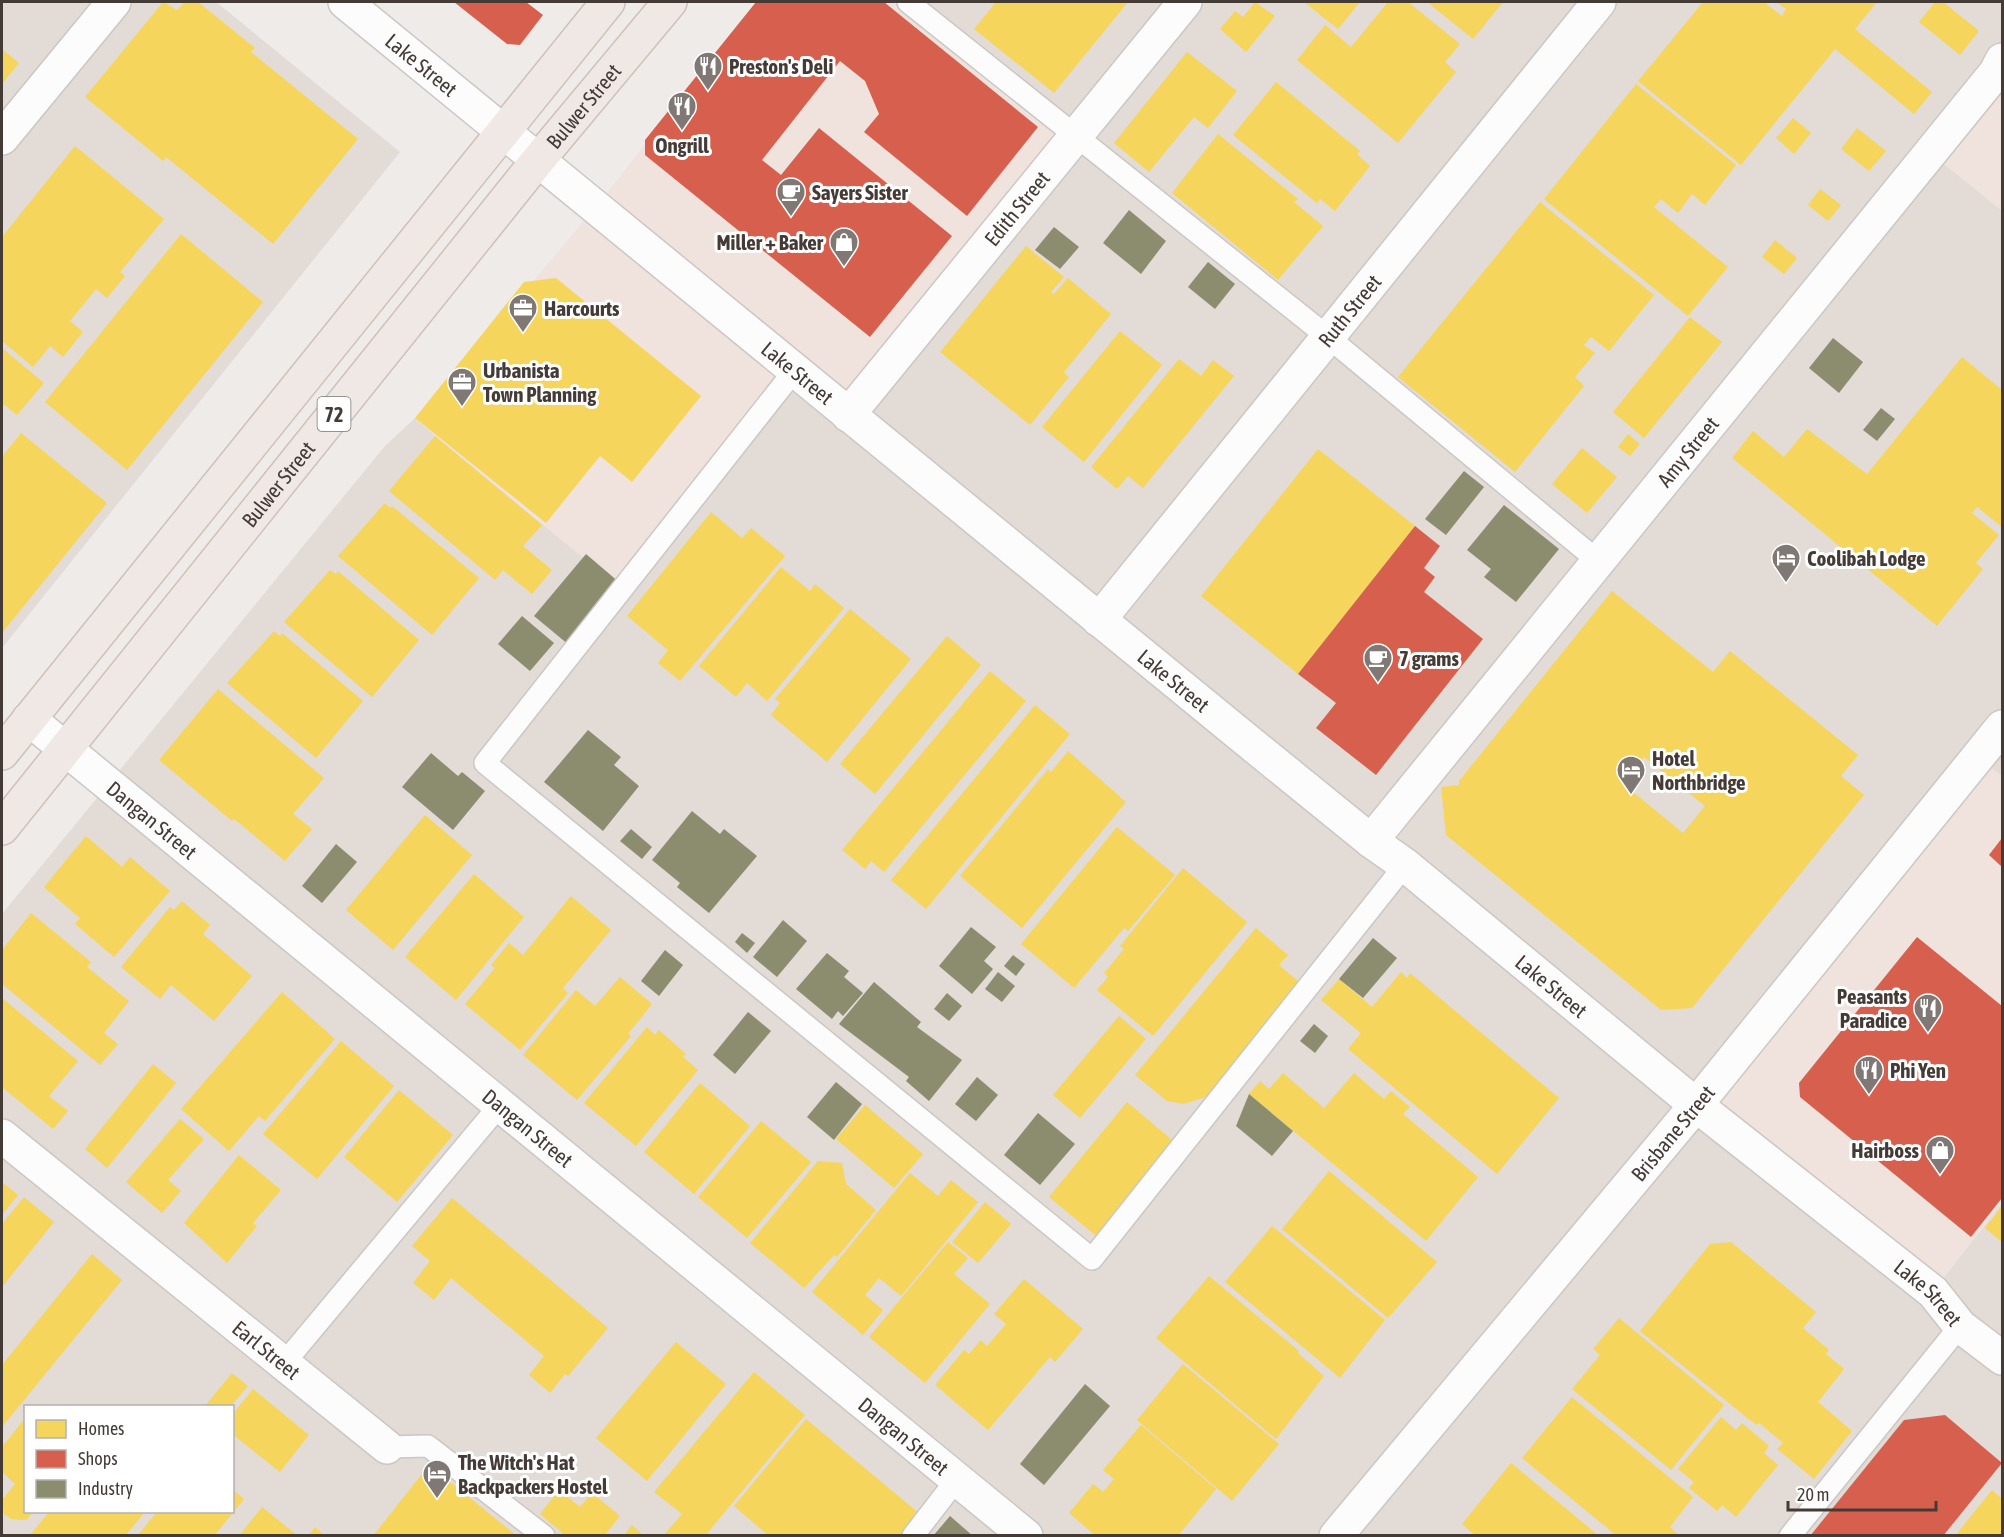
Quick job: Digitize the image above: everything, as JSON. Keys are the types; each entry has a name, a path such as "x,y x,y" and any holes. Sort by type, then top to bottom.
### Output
{"main road":[{"name":"72","path":"2,753 608,2"},
{"name":"Bulwer Street","path":"2,828 539,159 670,2"}],"street":[{"path":"2,138 114,2"},
{"name":"Lake Street","path":"345,2 1371,841 1405,865 1696,1105 1933,1292 1960,1326 2002,1358"},
{"name":"Edith Street","path":"848,415 1185,2"},
{"name":"Ruth Street","path":"1099,620 1599,2"},
{"name":"Amy Street","path":"1371,841 1996,72 2002,60"},
{"name":"Dangan Street","path":"29,718 499,1106 1026,1536"},
{"name":"Brisbane Street","path":"1336,1536 1696,1105 2002,727"},
{"name":"Earl Street","path":"2,1136 285,1362 387,1447"}],"lane":[{"path":"908,2 1328,337 1598,561"},
{"path":"794,371 485,763 1092,1259 1405,865"},
{"path":"285,1362 499,1106"},
{"path":"1790,1536 1960,1326"},
{"name":"Earl Street","path":"387,1447 428,1446 544,1536"},
{"path":"912,1536 957,1479"}],"shaded area":[{"path":"2,2 216,2 400,152 2,648"},
{"path":"757,2 908,2 1075,136 848,415 795,372 622,590 416,420 595,208"},
{"path":"908,2 2002,2 2002,1535 2,1536 2,914 385,446 415,418 622,589"},
{"path":"2002,77 2002,211 1930,153"},
{"path":"1978,757 2002,776 2002,1203 1933,1292 1696,1105"}],"building: Homes":[{"path":"163,2 177,10 185,2 198,2 255,48 251,52 358,139 273,244 166,157 163,161 85,97"},
{"path":"996,2 1128,2 1054,93 974,29"},
{"path":"1255,2 1275,16 1246,52 1220,29 1235,11 1243,17"},
{"path":"1304,2 1360,2 1338,29"},
{"path":"1388,2 1408,2 1460,44 1445,62 1456,72 1398,143 1297,60 1325,25 1351,47"},
{"path":"1427,2 1503,2 1473,39"},
{"path":"1703,2 1764,2 1782,16 1786,9 1776,2 1877,2 1855,29 1932,92 1914,114 1835,49 1741,165 1638,81"},
{"path":"1935,2 1943,2 1979,31 1960,55 1919,22"},
{"path":"2,49 19,63 2,84"},
{"path":"1187,52 1237,91 1208,128 1194,117 1149,172 1114,143"},
{"path":"1276,82 1360,151 1357,154 1370,166 1335,211 1320,199 1317,203 1233,135"},
{"path":"1636,84 1736,165 1705,205 1692,194 1678,213 1661,199 1654,207 1728,267 1688,316 1544,199"},
{"path":"1793,118 1811,133 1794,154 1776,138"},
{"path":"1857,128 1886,151 1869,171 1841,149"},
{"path":"1218,134 1298,199 1294,202 1323,226 1278,280 1172,193"},
{"path":"75,146 164,219 120,272 125,276 107,298 96,289 70,321 83,332 63,357 50,346 33,367 2,341 2,237"},
{"path":"1820,189 1841,205 1828,221 1808,205"},
{"path":"1540,202 1654,295 1609,351 1591,337 1584,345 1595,353 1575,377 1584,386 1515,472 1398,377"},
{"path":"181,234 263,302 127,470 45,402"},
{"path":"1775,240 1797,258 1784,274 1762,257"},
{"path":"1026,246 1064,277 1051,292 1054,294 1068,278 1111,314 1064,372 1069,377 1030,425 940,352"},
{"path":"556,278 701,396 632,482 600,456 546,523 415,418 524,282"},
{"path":"1690,317 1722,342 1644,438 1613,412"},
{"path":"1120,331 1162,365 1084,462 1042,427"},
{"path":"2,348 44,383 17,415 2,403"},
{"path":"1962,357 2002,390 2002,527 1977,507 1972,513 1999,535 1976,563 1983,569 1937,626 1732,458 1753,431 1784,457 1807,429 1867,474"},
{"path":"1179,359 1201,376 1213,360 1234,376 1143,488 1128,476 1117,489 1091,467"},
{"path":"21,433 107,503 2,633 2,457"},
{"path":"1628,434 1640,444 1630,456 1618,447"},
{"path":"435,436 542,525 523,546 552,570 532,594 503,570 495,580 389,491"},
{"path":"1582,448 1617,477 1587,513 1552,484"},
{"path":"1318,449 1415,526 1298,674 1201,596"},
{"path":"385,503 390,508 392,506 479,578 432,635 338,556"},
{"path":"711,512 742,538 751,528 785,556 680,681 658,663 668,650 627,616"},
{"path":"781,567 810,591 815,584 844,608 767,701 747,683 736,697 699,666"},
{"path":"330,570 336,574 338,571 419,640 372,697 284,622"},
{"path":"1612,591 1713,672 1730,651 1858,755 1841,776 1864,795 1692,1008 1661,1010 1446,835 1441,787 1459,785 1459,781","holes":["1644,757 1705,806 1683,833 1622,783"]},
{"path":"850,609 911,659 827,762 771,715 780,703 775,699"},
{"path":"274,631 280,636 282,633 363,701 316,758 227,683"},
{"path":"947,636 981,665 875,794 840,764"},
{"path":"990,671 1026,701 884,872 871,861 865,869 842,850"},
{"path":"218,689 324,778 293,814 312,829 285,861 234,819 232,821 159,760"},
{"path":"1035,705 1070,734 926,909 891,880"},
{"path":"1068,751 1126,802 1022,928 960,876 1048,769 1051,772"},
{"path":"425,815 472,855 393,950 346,910"},
{"path":"1117,827 1175,875 1128,931 1124,928 1074,988 1021,944"},
{"path":"86,836 122,867 130,857 170,891 114,957 75,924 80,918 44,887"},
{"path":"1183,868 1247,922 1153,1036 1097,990 1108,977 1104,973 1124,949 1120,946"},
{"path":"474,874 524,917 456,1000 405,957"},
{"path":"571,896 611,930 563,988 568,993 520,1050 465,1004 495,968 491,965 509,943 523,955"},
{"path":"182,901 210,925 203,934 252,976 214,1021 171,985 160,999 121,967 170,907 174,910"},
{"path":"31,913 91,962 87,967 129,1001 104,1033 118,1044 100,1065 2,984 2,950"},
{"path":"1256,928 1288,955 1279,965 1305,987 1215,1094 1184,1104 1167,1101 1135,1075"},
{"path":"1401,972 1407,978 1410,973 1559,1098 1497,1174 1348,1049 1361,1033 1321,1000 1339,979 1372,1007"},
{"path":"620,977 652,1004 628,1034 631,1036 577,1100 523,1055 576,990 595,1006"},
{"path":"282,992 335,1039 265,1121 259,1116 229,1151 181,1109"},
{"path":"2,998 78,1061 49,1096 68,1111 53,1129 2,1087"},
{"path":"1119,1016 1146,1039 1080,1118 1053,1095"},
{"path":"647,1027 655,1035 659,1030 686,1054 683,1057 698,1070 636,1146 584,1103"},
{"path":"341,1041 394,1086 317,1179 263,1134"},
{"path":"153,1064 176,1083 107,1168 85,1149"},
{"path":"1283,1073 1324,1108 1354,1073 1384,1099 1391,1091 1410,1107 1403,1114 1478,1177 1426,1241 1249,1094 1260,1081 1269,1089"},
{"path":"700,1083 750,1126 694,1194 644,1152"},
{"path":"399,1090 453,1135 397,1202 344,1157"},
{"path":"1127,1102 1178,1145 1100,1239 1049,1197"},
{"path":"865,1105 923,1154 894,1188 836,1139"},
{"path":"180,1119 204,1139 168,1180 181,1191 162,1213 126,1182"},
{"path":"761,1121 811,1162 747,1238 698,1197"},
{"path":"239,1155 281,1190 253,1223 257,1226 227,1263 184,1223"},
{"path":"818,1161 842,1163 846,1184 876,1210 837,1257 834,1255 804,1288 750,1243"},
{"path":"1329,1171 1437,1262 1388,1318 1282,1229"},
{"path":"910,1173 938,1196 951,1180 978,1202 901,1296 879,1278 865,1295 883,1310 863,1335 812,1292"},
{"path":"2,1182 18,1195 2,1215"},
{"path":"24,1197 54,1222 2,1287 2,1224"},
{"path":"452,1198 608,1328 568,1376 565,1374 550,1393 529,1375 544,1356 451,1278 434,1300 413,1283 430,1261 412,1246"},
{"path":"985,1202 1011,1224 978,1263 952,1242"},
{"path":"2002,1206 2002,1242 1985,1228"},
{"path":"1272,1226 1385,1320 1340,1378 1225,1282"},
{"path":"948,1242 968,1258 954,1274 990,1304 925,1383 869,1337"},
{"path":"1731,1242 1816,1312 1803,1328 1829,1350 1826,1354 1844,1369 1818,1402 1852,1431 1814,1479 1777,1449 1783,1443 1759,1423 1757,1425 1751,1421 1640,1331 1710,1244"},
{"path":"92,1254 122,1280 2,1427 2,1365"},
{"path":"1209,1276 1299,1351 1298,1353 1324,1376 1276,1439 1156,1338"},
{"path":"1024,1279 1083,1329 1055,1362 1050,1357 988,1430 935,1385 964,1350 969,1354 981,1340 987,1346 1006,1324 994,1314"},
{"path":"1619,1318 1724,1405 1671,1470 1572,1389 1600,1355 1593,1349"},
{"path":"676,1342 726,1384 647,1481 596,1438"},
{"path":"1183,1364 1279,1444 1232,1501 1137,1420"},
{"path":"754,1372 805,1415 705,1536 663,1536 682,1514 654,1492"},
{"path":"232,1373 248,1386 232,1405 206,1405"},
{"path":"253,1389 309,1435 280,1472 234,1436 234,1413"},
{"path":"1572,1397 1693,1497 1670,1527 1680,1536 1617,1536 1522,1458"},
{"path":"1721,1417 1736,1430 1742,1423 1769,1446 1764,1453 1778,1465 1736,1517 1722,1505 1717,1511 1689,1488 1694,1482 1678,1469"},
{"path":"806,1419 921,1515 905,1536 769,1536 734,1506"},
{"path":"24,1420 24,1513 32,1513 26,1520 11,1519 4,1514 2,1500 15,1484 2,1472 2,1447"},
{"path":"1141,1425 1216,1489 1178,1536 1096,1536 1069,1513 1093,1484 1103,1492 1114,1479 1103,1470"},
{"path":"1511,1463 1599,1536 1476,1536 1462,1524"},
{"name":"The Witch's Hat Backpackers Hostel","path":"429,1465 517,1536 373,1536"},
{"path":"559,1490 580,1507 592,1493 620,1516 604,1536 566,1536 540,1514"},
{"path":"1992,1490 2002,1499 2002,1536 1955,1536"},
{"path":"234,1491 244,1499 234,1511"},
{"path":"262,1507 298,1536 239,1536"},
{"path":"48,1513 144,1513 125,1536 33,1536 31,1534"},
{"path":"156,1513 233,1513 214,1536 137,1536"},
{"path":"632,1525 644,1536 623,1536"},
{"path":"315,1527 325,1536 308,1536"}],"building: Shops":[{"path":"454,2 526,2 543,15 520,45 507,44"},
{"path":"756,2 884,2 1038,127 967,216 864,132 879,114 865,81 840,61 762,160 781,175 819,128 952,236 870,337 645,155 645,140"},
{"path":"1415,526 1440,546 1424,568 1435,577 1424,592 1483,639 1376,775 1316,728 1336,703 1298,674"},
{"path":"2002,838 2002,867 1989,855"},
{"path":"1917,937 2002,1006 2002,1198 1971,1237 1800,1097 1799,1083"},
{"path":"1945,1415 2002,1463 1943,1536 1810,1536 1904,1420"}],"building: Industry":[{"path":"1129,210 1166,241 1141,274 1103,243"},
{"path":"1054,227 1079,247 1060,269 1035,250"},
{"path":"1208,262 1235,284 1215,309 1188,287"},
{"path":"1833,338 1863,362 1839,393 1809,368"},
{"path":"1881,408 1895,419 1877,441 1863,430"},
{"path":"1464,471 1484,487 1446,535 1425,519"},
{"path":"1504,505 1559,549 1516,602 1484,577 1491,569 1467,550"},
{"path":"586,554 620,583 569,645 534,616"},
{"path":"522,616 554,643 530,671 498,644"},
{"path":"588,730 621,757 614,765 639,786 603,831 544,782"},
{"path":"431,753 458,776 462,772 485,791 453,830 402,787"},
{"path":"692,811 720,834 724,829 757,856 709,913 677,887 680,883 652,860"},
{"path":"631,829 652,847 642,859 620,841"},
{"path":"336,844 357,862 322,903 302,886"},
{"path":"783,920 807,941 777,977 753,957"},
{"path":"971,927 996,947 984,961 993,969 972,994 939,966"},
{"path":"742,933 755,943 747,953 735,942"},
{"path":"1373,938 1397,958 1363,998 1339,979"},
{"path":"665,950 683,965 659,996 641,981"},
{"path":"827,953 849,971 844,977 863,993 843,1016 838,1011 832,1019 796,989"},
{"path":"1013,955 1025,964 1016,976 1004,966"},
{"path":"998,972 1015,986 1002,1002 985,989"},
{"path":"874,982 921,1022 917,1027 962,1060 929,1101 906,1081 909,1077 839,1024"},
{"path":"947,993 962,1006 949,1021 934,1009"},
{"path":"748,1012 771,1031 735,1074 713,1055"},
{"path":"1314,1024 1328,1036 1315,1053 1300,1041"},
{"path":"977,1077 998,1095 976,1121 955,1104"},
{"path":"836,1082 862,1104 834,1140 807,1117"},
{"path":"1249,1094 1293,1131 1272,1156 1236,1126"},
{"path":"1038,1113 1075,1144 1040,1185 1004,1155"},
{"path":"1085,1384 1110,1406 1044,1485 1020,1464"},
{"path":"950,1516 973,1536 933,1536"}],"place":[{"name":"Preston's Deli","path":"708,92"},
{"name":"Ongrill","path":"682,132"},
{"name":"Sayers Sister","path":"791,218"},
{"name":"Miller + Baker","path":"844,268"},
{"name":"Harcourts","path":"523,334"},
{"name":"Urbanista Town Planning","path":"462,408"},
{"name":"Coolibah Lodge","path":"1786,584"},
{"name":"7 grams","path":"1378,684"},
{"name":"Hotel Northbridge","path":"1631,796"},
{"name":"Peasants Paradice","path":"1928,1034"},
{"name":"Phi Yen","path":"1869,1096"},
{"name":"Hairboss","path":"1940,1176"},
{"name":"The Witch's Hat Backpackers Hostel","path":"437,1500"}]}
